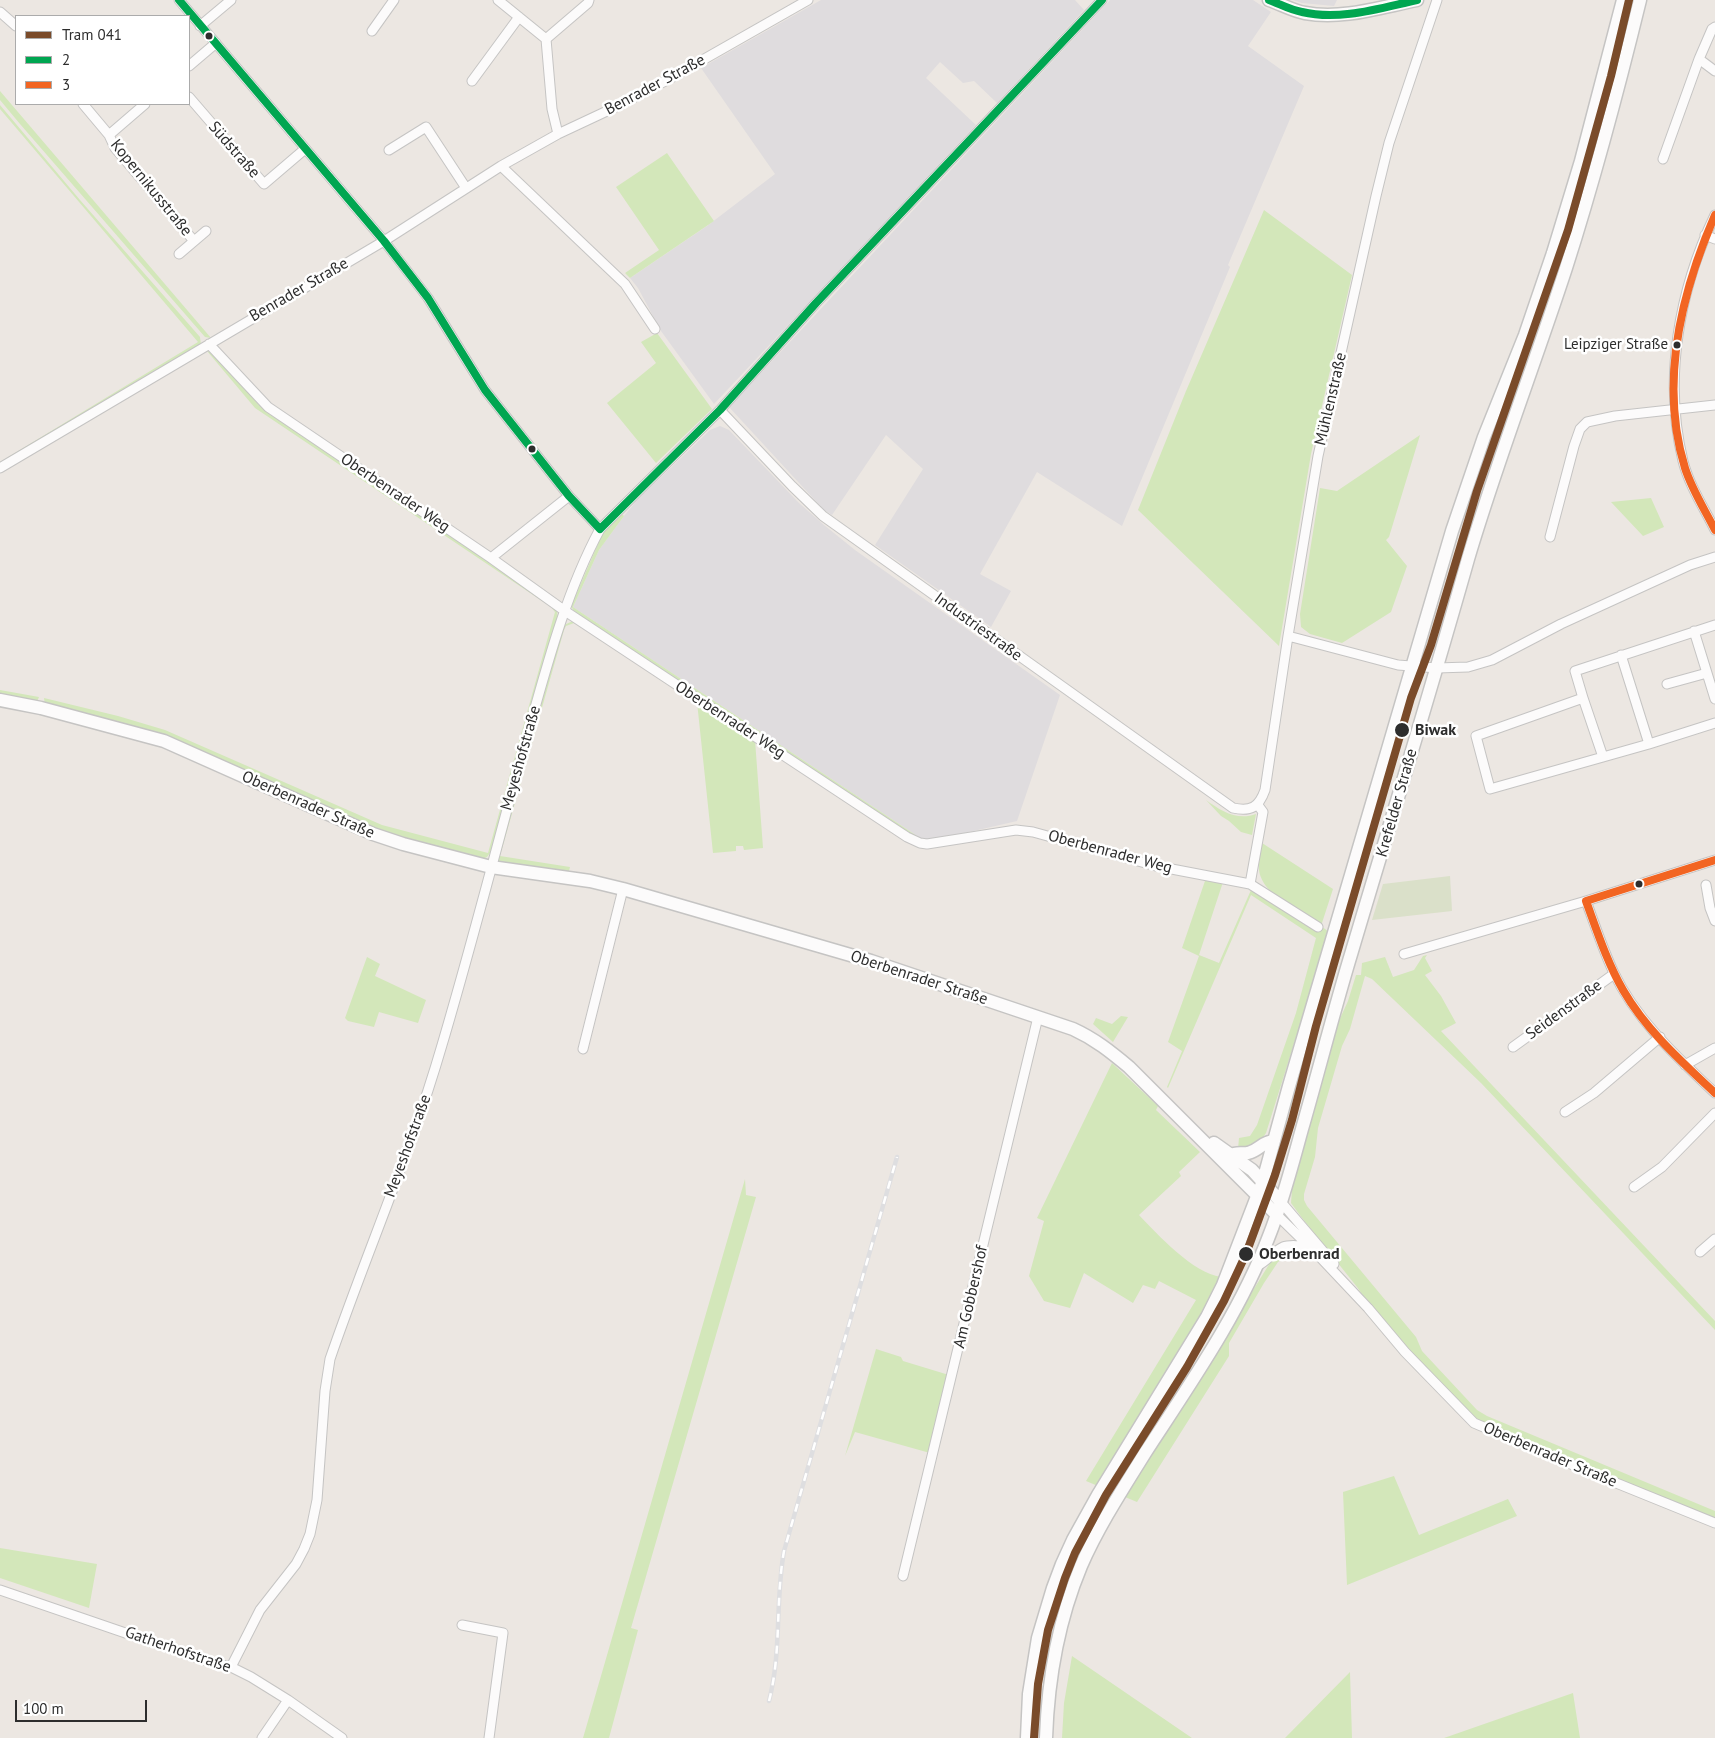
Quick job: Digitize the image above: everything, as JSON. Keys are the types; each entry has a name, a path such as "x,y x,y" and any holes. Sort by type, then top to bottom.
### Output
{"main road":[{"path":"1269,0 1303,13 1318,15 1342,14 1416,0"},
{"name":"Krefelder Straße","path":"1046,1738 1047,1705 1053,1660 1069,1598 1082,1564 1115,1503 1222,1331 1257,1266 1277,1215 1353,947 1494,477 1567,266 1609,121 1640,0"},
{"name":"Krefelder Straße","path":"1027,1738 1029,1694 1038,1638 1062,1564 1098,1494 1186,1353 1206,1316 1222,1285 1263,1181 1452,531 1466,486 1525,335 1553,253 1581,161 1622,1"},
{"name":"Oberbenrader Straße","path":"0,700 41,708 164,742 373,834 403,844 491,867 623,889 870,961 1073,1028 1104,1046 1130,1067 1277,1215"},
{"name":"Oberbenrader Straße","path":"1186,1122 1252,1170 1281,1202"},
{"path":"1231,1155 1253,1151 1264,1142 1274,1141"}],"street":[{"path":"179,0 384,241 428,298 485,390 569,496 600,529"},
{"path":"200,26 231,0"},
{"path":"372,31 394,0"},
{"path":"498,0 546,39 552,109 558,134"},
{"path":"546,39 588,3 589,0"},
{"name":"Benrader Straße","path":"0,468 384,241 501,166 558,134 622,104 808,0"},
{"name":"Meyeshofstraße","path":"231,1667 260,1610 296,1564 310,1534 317,1500 325,1392 330,1359 422,1111 537,702 567,607 590,547 600,529 720,410 816,303 1102,0"},
{"name":"Mühlenstraße","path":"1257,804 1265,790 1318,456 1376,196 1389,143 1437,0"},
{"path":"0,12 15,25"},
{"path":"472,81 519,17"},
{"path":"1663,159 1699,59 1715,27"},
{"path":"190,65 216,43"},
{"path":"1699,59 1715,71"},
{"name":"Südstraße","path":"190,98 264,184 306,149"},
{"name":"Kopernikusstraße","path":"84,105 109,135 115,148 194,241"},
{"name":"Kopernikusstraße","path":"109,135 144,105"},
{"path":"389,150 426,127 466,188"},
{"path":"501,166 625,284 655,329"},
{"path":"1715,215 1696,257 1685,295 1678,335 1674,410 1683,462 1715,530"},
{"name":"Kopernikusstraße","path":"179,254 206,231"},
{"path":"1705,235 1715,240"},
{"name":"Oberbenrader Weg","path":"208,344 268,407 907,837 927,844 1022,830 1042,834 1156,866 1250,884 1318,928"},
{"path":"1550,537 1580,429 1587,422 1615,416 1715,405"},
{"name":"Industriestraße","path":"720,410 823,516 1233,808 1244,810 1257,804"},
{"path":"492,557 569,496"},
{"path":"1288,636 1398,665 1437,668 1468,667 1492,660 1561,624 1690,565 1715,556"},
{"path":"1603,757 1575,671 1715,625"},
{"path":"1694,631 1715,699"},
{"path":"1621,655 1650,744"},
{"path":"1668,684 1707,673"},
{"path":"1583,698 1476,736 1490,789 1650,744 1715,722"},
{"path":"1250,884 1263,812 1257,804"},
{"path":"1404,954 1586,901 1715,860"},
{"path":"1706,885 1710,908 1715,922"},
{"path":"583,1049 623,889"},
{"name":"Seidenstraße","path":"1586,901 1614,974 1640,1015 1685,1065 1715,1093"},
{"name":"Seidenstraße","path":"1513,1047 1614,974"},
{"name":"Am Gobbershof","path":"903,1576 1038,1017"},
{"path":"1565,1112 1594,1093 1660,1038"},
{"path":"1685,1065 1715,1048"},
{"path":"1634,1187 1662,1167 1715,1113"},
{"name":"Oberbenrader Straße","path":"1281,1202 1353,1285 1368,1308"},
{"name":"Oberbenrader Straße","path":"1277,1215 1368,1308 1405,1352 1474,1422 1715,1523"},
{"path":"1700,1252 1715,1239"},
{"path":"1257,1266 1266,1262 1275,1251 1281,1248 1306,1245"},
{"name":"Gatherhofstraße","path":"0,1590 207,1661 231,1667 288,1700 342,1738"},
{"path":"462,1626 503,1633 489,1738"},
{"path":"262,1738 288,1700"}],"shaded area":[{"path":"821,0 1075,0 1084,10 997,103 974,81 963,83 940,62 926,78 976,125 714,404 661,331 638,288 630,278 707,226 775,174 701,68"},
{"path":"1110,0 1253,0 1271,12 1248,46 1304,86 1228,265 1230,267 1122,526 1037,472 980,574 1011,591 991,627 875,545 923,469 886,435 832,515 824,510 729,407"},
{"path":"1293,0 1337,0 1334,6 1302,3"},
{"path":"720,426 729,430 799,503 855,550 1060,695 1017,821 926,842 573,607 599,550 624,516 638,499 710,430"}],"green space":[{"path":"0,91 211,338 205,337 20,124 0,100"},
{"path":"0,105 200,337 201,345 0,464 0,462 198,342 0,109"},
{"path":"667,153 714,221 630,278 625,273 659,250 616,187"},
{"path":"1264,210 1352,275 1311,454 1279,646 1138,510 1186,391"},
{"path":"657,333 712,409 656,463 607,403 656,363 641,342"},
{"path":"207,351 214,353 259,405 553,605 557,611 558,620 490,853 487,857 481,860 378,831 162,737 45,706 44,698 118,716 165,730 382,825 488,853 555,612 551,607 255,408"},
{"path":"1420,435 1389,537 1386,540 1407,566 1391,612 1342,643 1310,634 1301,627 1300,614 1320,488 1337,491"},
{"path":"1651,498 1664,527 1643,536 1611,502"},
{"path":"621,513 624,516 599,550 573,607 926,842 905,832 575,613 571,606 604,530"},
{"path":"573,621 580,626 574,623 566,626 564,630 500,856 570,867 568,875 507,866 499,861 498,855 564,625"},
{"path":"0,690 39,697 36,704 0,697"},
{"path":"697,702 755,740 763,848 744,850 743,846 736,846 736,851 713,853"},
{"path":"1206,800 1217,808 1236,816 1256,814 1252,835 1241,832 1221,816"},
{"path":"1262,843 1333,889 1321,926 1329,932 1266,1133 1259,1143 1238,1149 1239,1138 1250,1136 1257,1125 1296,1013 1316,938 1251,895 1168,1088 1182,1051 1168,1042 1199,956 1182,948 1206,878 1223,882 1199,955 1219,963 1251,890 1271,892 1262,880 1259,869"},
{"path":"1450,876 1452,911 1372,920 1383,884"},
{"path":"1427,955 1425,958 1432,971 1425,975 1441,996 1456,1023 1441,1031 1715,1321 1715,1330 1481,1083 1372,979 1365,976 1318,1128 1315,1157 1304,1194 1307,1206 1416,1337 1422,1351 1477,1410 1487,1416 1715,1511 1715,1520 1480,1421 1466,1411 1374,1312 1357,1287 1291,1203 1293,1178 1337,1025 1348,1001 1356,975 1361,975 1362,963 1385,957 1393,977 1414,970 1423,956"},
{"path":"367,957 380,964 375,976 426,1000 418,1023 379,1012 374,1027 348,1021 345,1018"},
{"path":"1121,1016 1128,1017 1113,1042 1093,1024 1096,1018 1112,1024"},
{"path":"1112,1063 1158,1106 1156,1110 1200,1152 1179,1172 1181,1176 1139,1215 1188,1261 1210,1274 1221,1277 1202,1316 1098,1486 1086,1481 1196,1300 1159,1281 1155,1289 1143,1285 1133,1303 1084,1273 1070,1308 1044,1301 1029,1276 1044,1221 1037,1218"},
{"path":"745,1179 746,1195 756,1197 631,1628 638,1630 609,1738 583,1738"},
{"path":"1290,1248 1289,1255 1278,1262 1264,1283 1229,1343 1229,1356 1137,1502 1125,1497 1273,1258"},
{"path":"876,1349 901,1357 903,1361 949,1375 930,1453 855,1432 845,1456"},
{"path":"1394,1476 1419,1535 1508,1499 1517,1516 1347,1585 1343,1492"},
{"path":"0,1548 97,1564 89,1608 0,1578"},
{"path":"1072,1656 1192,1738 1062,1738 1064,1703"},
{"path":"1350,1672 1352,1738 1285,1738"},
{"path":"1573,1693 1580,1738 1444,1738"}],"railway":[{"path":"769,1701 776,1664 781,1570 784,1551 897,1157"}],"tram line":[{"name":"041","path":"1034,1738 1038,1684 1048,1630 1075,1553 1106,1495 1187,1367 1224,1301 1246,1254 1275,1175 1411,698 1431,645 1477,491 1568,230 1611,76 1629,0"}],"transit line":[{"name":"2","path":"179,0 384,241 428,298 485,390 569,496 600,529 720,410 816,303 1102,0"},
{"name":"2","path":"1269,0 1298,11 1331,15 1374,10 1417,0"},
{"name":"3","path":"1715,215 1692,276 1684,307 1674,372 1677,436 1685,468 1715,530"},
{"name":"3","path":"1715,860 1586,901 1612,968 1632,1005 1665,1045 1715,1093"}],"place":[{"name":"Leipziger Straße","path":"1677,345"},
{"name":"Biwak","path":"1402,730"},
{"name":"Oberbenrad","path":"1246,1254"}]}
